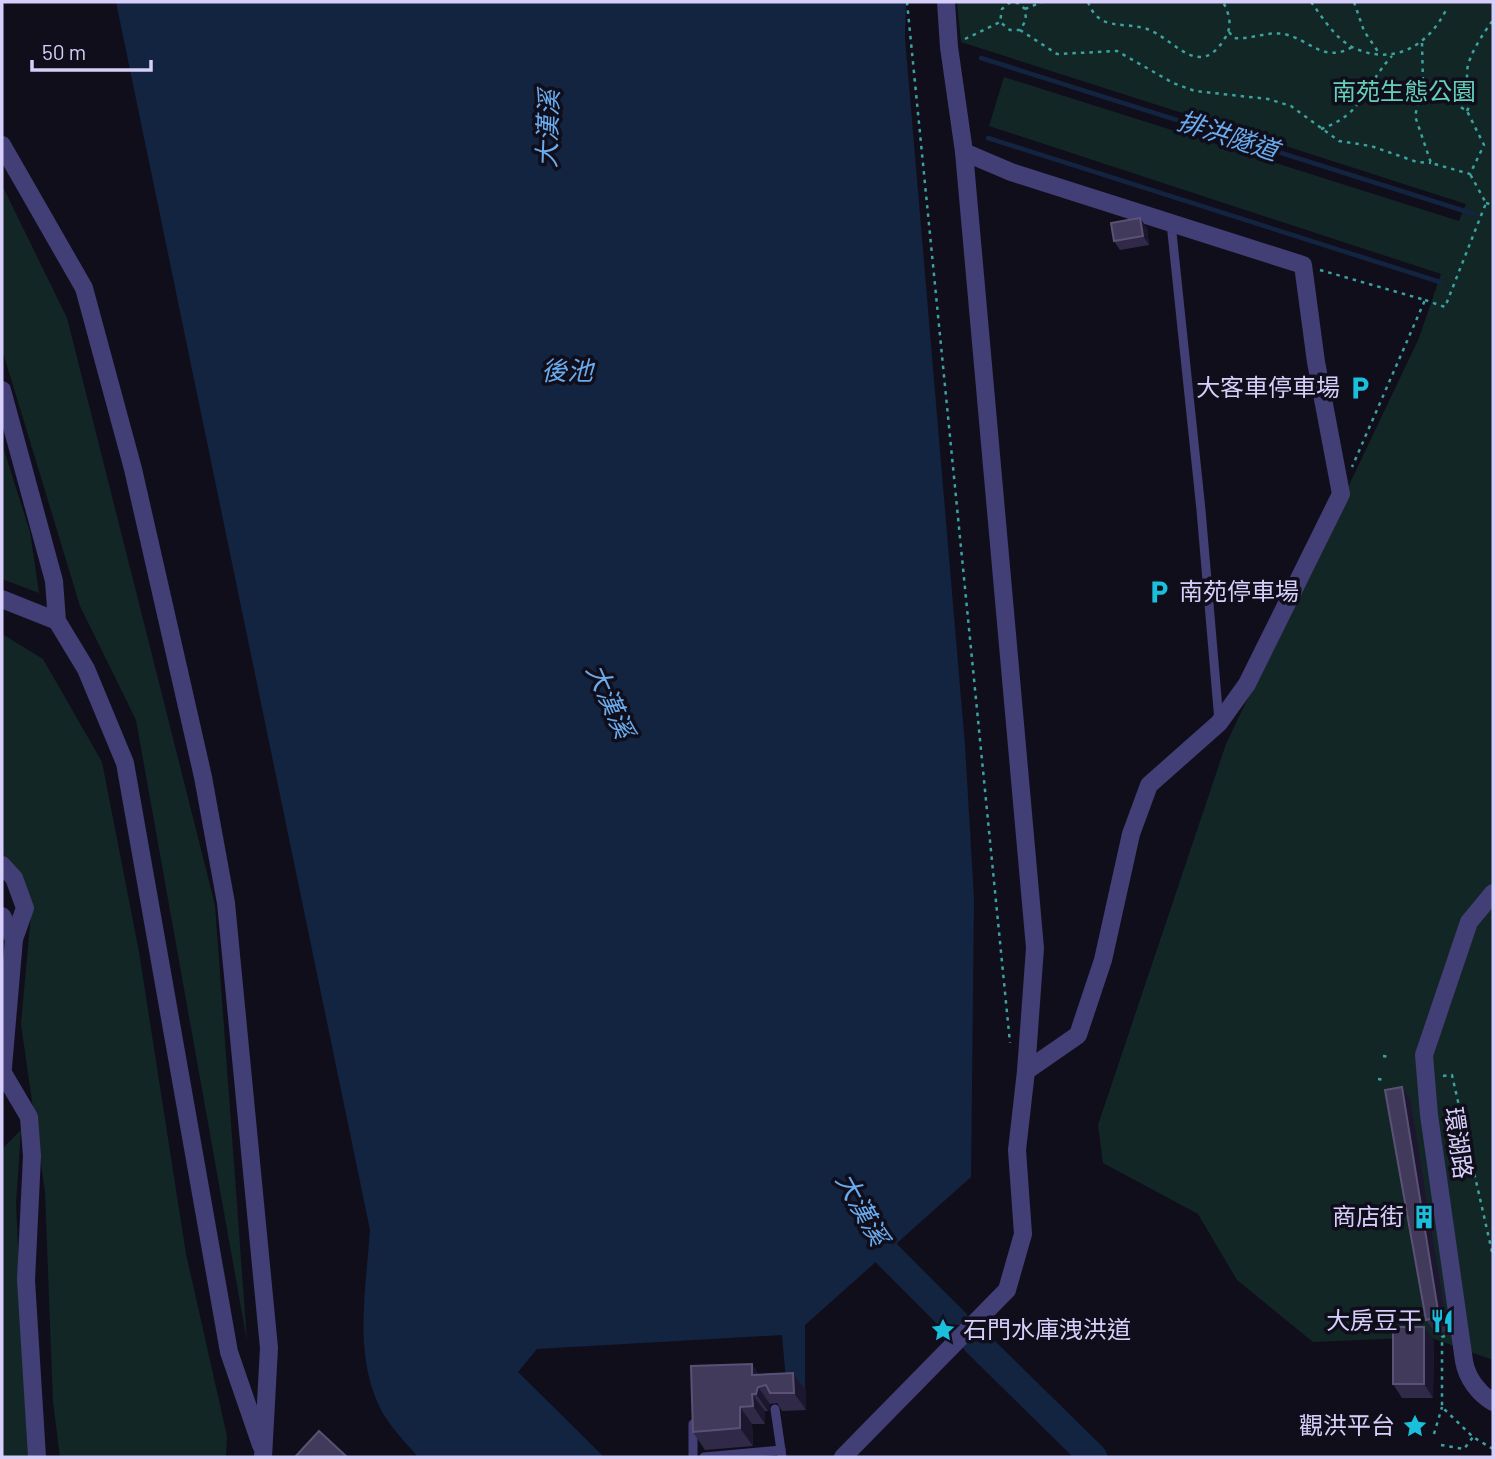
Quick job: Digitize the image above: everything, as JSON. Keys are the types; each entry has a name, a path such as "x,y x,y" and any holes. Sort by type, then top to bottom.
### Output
{"street":[{"path":"843,1457 1007,1290 1023,1234 1017,1150 1035,948 964,152 949,47 946,2"},
{"path":"2,145 84,288 133,469 203,777 226,903 268,1334 265,1456"},
{"path":"964,152 1011,172 1303,265 1316,362 1341,494 1247,684 1219,723 1149,785 1131,834 1103,960 1078,1035 1026,1071"},
{"path":"2,390 54,581 57,621 86,669 125,763 229,1352 265,1456"},
{"path":"2,599 57,621"},
{"path":"2,865 14,878 25,908 14,939 2,1076 29,1117 32,1156 26,1280 37,1457"},
{"name":"環湖路","path":"1493,893 1469,922 1424,1055 1466,1373 1483,1396 1493,1402"},
{"path":"2,916 14,939"}],"lane":[{"path":"1171,221 1201,510 1219,723"},
{"path":"704,1457 781,1454 775,1409"},
{"path":"693,1420 694,1457"}],"path":[{"path":"907,2 1010,1050"},
{"path":"1000,22 1002,9 1009,2 1018,3 1025,9 1026,20 1020,30"},
{"path":"1025,9 1042,2"},
{"path":"1088,2 1094,15 1104,23 1146,28 1188,55 1201,57 1212,52 1229,32"},
{"path":"1223,2 1229,14 1229,32 1234,38 1287,34 1316,51 1330,53 1352,47"},
{"path":"1311,2 1352,47 1393,55"},
{"path":"1354,2 1364,31 1379,53"},
{"path":"1321,129 1348,117 1357,109 1371,81 1393,55 1422,43 1440,23 1447,8"},
{"path":"1467,111 1472,102 1467,71 1480,39 1493,20"},
{"path":"949,47 1000,22"},
{"path":"1000,22 1010,30 1020,30 1057,54 1117,51 1173,83 1195,91 1268,99 1291,106 1339,141 1371,146 1417,162 1431,163 1470,174 1486,203 1493,205"},
{"path":"1422,43 1423,84 1415,116 1431,163"},
{"path":"1423,84 1467,111 1484,145 1470,174"},
{"path":"1303,265 1445,307 1486,203"},
{"path":"1341,494 1424,300"},
{"path":"1383,1056 1391,1058"},
{"path":"1426,1079 1452,1075 1493,1256"},
{"path":"1378,1079 1385,1080"},
{"path":"1434,1434 1442,1407 1441,1337 1460,1334"},
{"path":"1442,1407 1472,1437 1493,1449"},
{"path":"1441,1446 1464,1449 1472,1437"}],"green space":[{"name":"南苑生態公園","path":"957,2 1493,2 1493,1360 1429,1337 1313,1342 1237,1280 1198,1214 1103,1163 1098,1125 1226,744 1419,338 1441,274 989,126 1004,77 1459,221 1466,204 961,42"},
{"path":"2,185 67,318 215,905 247,1341 136,720 80,606 2,349"},
{"path":"2,444 30,532 39,593 2,579"},
{"path":"2,634 43,659 102,762 139,952 186,1254 227,1436 226,1457 60,1457 53,1402 45,1192 21,1024 32,903 2,852"},
{"path":"21,1130 16,1204 28,1457 2,1457 2,1149"}],"water":[{"name":"後池","path":"116,2 906,2 905,38 965,746 974,898 971,1177 805,1325 805,1390 787,1390 782,1335 537,1349 518,1372 604,1457 418,1457 384,1415 374,1393 364,1348 364,1301 370,1230"}],"building":[{"path":"1140,218 1143,236 1114,241 1111,223"},
{"path":"1402,1087 1439,1317 1426,1320 1385,1090"},
{"path":"1393,1327 1424,1327 1424,1384 1393,1384"},
{"path":"752,1364 752,1375 793,1373 794,1393 770,1393 766,1385 758,1387 756,1394 752,1394 753,1406 740,1407 740,1428 693,1432 691,1366"},
{"path":"319,1431 347,1457 295,1457"}],"waterway":[{"name":"排洪隧道","path":"981,58 1474,214"},
{"name":"排洪隧道","path":"988,138 1440,282"},
{"name":"大漢溪","path":"869,1222 887,1254 955,1322"},
{"name":"大漢溪","path":"976,1342 1093,1457"}],"place":[{"name":"大客車停車場","path":"1360,388"},
{"name":"南苑停車場","path":"1159,592"},
{"name":"商店街","path":"1424,1217"},
{"name":"大房豆干","path":"1442,1321"},
{"name":"石門水庫洩洪道","path":"943,1330"},
{"name":"觀洪平台","path":"1415,1426"}]}
